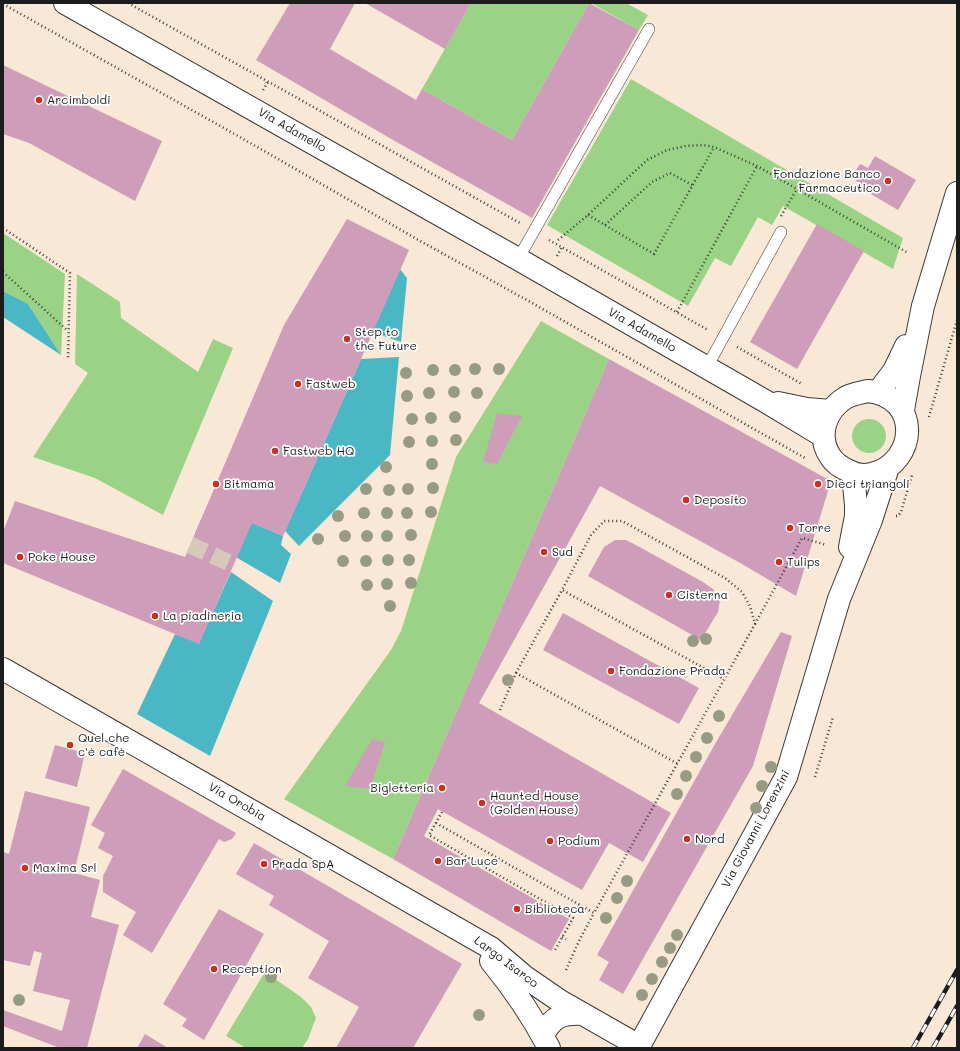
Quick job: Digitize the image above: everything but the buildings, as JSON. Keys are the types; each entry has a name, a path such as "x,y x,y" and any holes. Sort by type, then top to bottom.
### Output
{"street":[{"name":"Via Adamello","path":"65,3 766,401"},
{"name":"Via Giovanni Lorenzini","path":"839,599 871,520 888,468 895,461 906,440 907,424 903,410 908,376 924,306 957,193"},
{"name":"Via Giovanni Lorenzini","path":"878,392 894,371 924,306"},
{"path":"888,468 869,475 860,475 852,474 838,465 832,459 824,444 823,436 826,423 832,411 840,402 852,395 868,391 878,392 888,397 897,403 903,410"},
{"path":"766,401 807,409 832,411"},
{"path":"766,401 823,436"},
{"name":"Via Giovanni Lorenzini","path":"639,1047 786,777 839,599 856,516 852,474"},
{"name":"Via Orobia","path":"3,669 471,936"},
{"name":"Largo Isarco","path":"471,936 491,948 525,977 560,1001 639,1047"},
{"name":"Largo Isarco","path":"471,936 509,983 546,1042"},
{"path":"546,1042 548,1027 554,1019 570,1014 583,1014"}],"lane":[{"path":"518,259 649,29"},
{"path":"706,367 781,232"}],"path":[{"path":"128,3 677,312 802,384 806,388"},
{"path":"3,4 799,454"},
{"path":"558,240 588,215 647,160 667,150 703,145 714,147 758,166 908,253"},
{"path":"588,215 654,254 714,147"},
{"path":"677,312 758,166"},
{"path":"605,225 652,182 670,173 692,185"},
{"path":"781,232 775,228 797,189"},
{"path":"3,228 70,273 68,359"},
{"path":"3,272 68,331"},
{"path":"938,385 957,320"},
{"path":"500,710 516,673 591,535 604,521 622,521 725,578 742,592 750,606 755,624"},
{"path":"566,970 594,912 678,764 802,538 827,545"},
{"path":"562,590 724,679"},
{"path":"516,673 678,764"},
{"path":"815,777 833,717"},
{"path":"442,812 429,835 573,918 555,950"},
{"path":"436,823 594,912"},
{"path":"562,937 566,939"}],"green space":[{"path":"471,3 589,3 512,140 422,89"},
{"path":"591,3 626,3 648,15 639,30"},
{"path":"631,79 903,238 893,269 783,206 772,225 758,217 731,266 715,258 688,306 547,225"},
{"path":"3,233 65,274 61,355 28,304 3,291"},
{"path":"77,274 120,302 121,318 198,372 213,339 233,348 163,515 95,478 33,457 88,373 75,364"},
{"path":"541,321 609,359 393,859 284,799 391,650 401,631 456,457"},
{"path":"869,419 875,420 881,424 885,430 885,442 881,448 875,452 869,453 863,452 857,448 853,442 852,436 853,430 857,424 863,420"},
{"path":"265,972 301,997 311,1007 316,1018 308,1039 302,1048 246,1048 226,1036"}],"water":[{"path":"400,269 407,278 401,342 372,332"},
{"path":"3,291 28,304 61,355 3,317"},
{"path":"399,357 390,455 299,546 285,531 361,359"},
{"path":"208,504 283,536 281,545 291,554 280,583 195,533"},
{"path":"231,572 273,601 210,756 137,714 175,634 199,643"}],"tunnel":[{"path":"190,545 234,565"}],"railway":[{"path":"913,1048 957,970"},
{"path":"933,1048 957,1006"}],"place":[{"name":"Arcimboldi","path":"39,100"},
{"name":"Fondazione Banco Farmaceutico","path":"888,181"},
{"name":"Step to the Future","path":"347,339"},
{"name":"Fastweb","path":"298,384"},
{"name":"Fastweb HQ","path":"275,451"},
{"name":"Bitmama","path":"216,484"},
{"name":"Dieci triangoli","path":"818,484"},
{"name":"Deposito","path":"686,500"},
{"name":"Torre","path":"790,528"},
{"name":"Sud","path":"544,552"},
{"name":"Poke House","path":"20,557"},
{"name":"Tulips","path":"779,562"},
{"name":"Cisterna","path":"669,595"},
{"name":"La piadineria","path":"155,616"},
{"name":"Fondazione Prada","path":"611,671"},
{"name":"Quel che c'è cafè","path":"70,745"},
{"name":"Bigletteria","path":"442,788"},
{"name":"Haunted House (Golden House)","path":"482,803"},
{"name":"Nord","path":"687,839"},
{"name":"Podium","path":"550,841"},
{"name":"Bar Luce","path":"438,861"},
{"name":"Prada SpA","path":"264,864"},
{"name":"Maxima Srl","path":"25,868"},
{"name":"Biblioteca","path":"517,909"},
{"name":"Reception","path":"214,969"}]}
